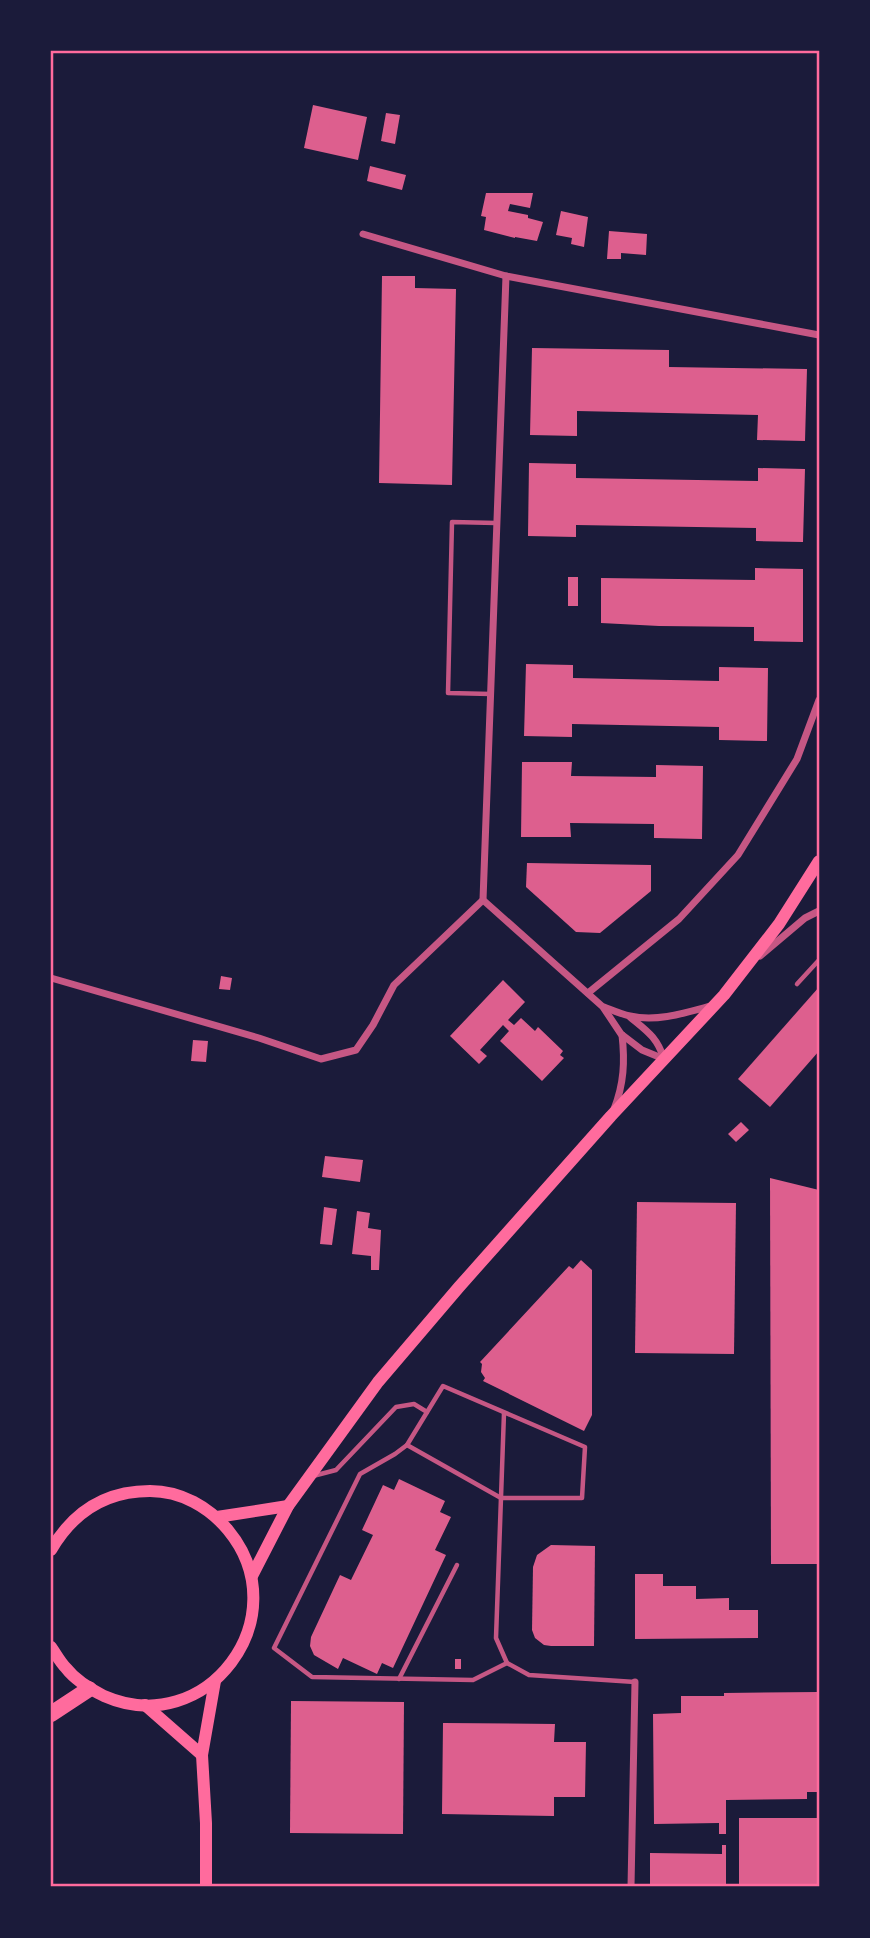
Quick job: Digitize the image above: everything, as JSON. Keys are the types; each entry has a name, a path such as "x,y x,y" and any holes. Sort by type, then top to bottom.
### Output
{"highway":[{"path":"51,1714 89,1689"}],"main road":[{"path":"252,1576 288,1506 378,1382 611,1116 720,1000 779,925 819,862"},
{"path":"51,1550 74,1519 102,1500 135,1491 159,1491 182,1497 201,1505 217,1517 240,1545 252,1576 254,1604 249,1632 233,1663 215,1681 184,1699 164,1704 145,1705 117,1701 89,1689 66,1670 51,1647"},
{"path":"217,1517 288,1506"},
{"path":"206,1887 202,1755 215,1681"},
{"path":"145,1705 202,1755"}],"street":[{"path":"363,234 506,276 819,335"},
{"path":"51,978 259,1038 321,1059 356,1050 394,985 484,900 506,276"},
{"path":"587,993 679,919 738,855 797,759 819,700"},
{"path":"484,900 603,1007 621,1034 642,1050 664,1059"},
{"path":"603,1007 629,1016 658,1018 677,1015 720,1000 764,952 805,918 819,911"},
{"path":"629,1016 653,1035 664,1059"},
{"path":"611,1116 621,1092 624,1055 621,1034"},
{"path":"631,1887 635,1682"}],"lane":[{"path":"492,694 448,693 452,522 496,523"},
{"path":"797,984 819,960"},
{"path":"407,1445 501,1498 582,1498 584,1447 443,1386 407,1445 360,1474 274,1648 312,1677 473,1680 507,1663"},
{"path":"309,1477 336,1470 397,1407 414,1404 427,1412"},
{"path":"504,1413 496,1638 507,1663 528,1675 635,1682"},
{"path":"399,1679 457,1565"}],"building":[{"path":"313,105 367,117 358,160 304,148"},
{"path":"386,113 400,115 395,144 381,141"},
{"path":"370,166 406,175 402,190 367,181"},
{"path":"486,193 533,193 530,208 510,204 508,211 528,215 528,218 543,222 537,241 484,230 486,217 481,216"},
{"path":"561,211 588,217 584,247 571,244 572,238 556,235"},
{"path":"609,231 647,234 646,255 621,253 621,259 607,259"},
{"path":"382,276 415,276 415,288 456,289 452,485 379,483"},
{"path":"532,348 669,350 669,367 807,369 805,441 757,440 758,415 577,411 577,436 530,435"},
{"path":"529,463 576,464 576,478 758,481 758,468 805,469 803,542 756,541 756,528 576,525 576,537 528,536"},
{"path":"755,568 803,569 803,642 754,641 754,627 601,623 601,578 755,580"},
{"path":"568,577 578,577 578,606 568,606"},
{"path":"526,664 573,665 573,678 719,681 719,667 768,668 767,741 719,740 719,727 572,724 572,737 524,736"},
{"path":"522,762 572,762 571,776 656,777 656,765 703,766 702,839 654,838 654,824 570,823 571,837 521,837"},
{"path":"527,863 651,865 651,891 600,933 576,932 526,887"},
{"path":"221,976 232,978 230,990 219,989"},
{"path":"503,980 525,1002 508,1020 514,1025 521,1018 535,1031 538,1027 563,1051 560,1055 564,1058 542,1081 500,1041 509,1031 503,1025 480,1050 487,1056 479,1064 450,1036"},
{"path":"819,987 819,1051 770,1107 738,1079"},
{"path":"193,1040 208,1041 206,1062 191,1061"},
{"path":"741,1122 749,1130 736,1142 728,1134"},
{"path":"325,1156 363,1160 360,1182 322,1177"},
{"path":"770,1178 819,1190 819,1564 771,1564"},
{"path":"637,1202 736,1203 734,1354 635,1353"},
{"path":"324,1207 337,1209 332,1245 320,1244"},
{"path":"357,1211 370,1213 368,1228 381,1230 379,1270 371,1270 371,1256 352,1254"},
{"path":"581,1260 592,1270 592,1415 584,1431 483,1381 485,1378 480,1362 569,1266 573,1269"},
{"path":"399,1479 445,1501 440,1512 451,1517 435,1550 446,1555 393,1668 382,1663 377,1674 343,1658 338,1669 314,1655 310,1646 311,1637 340,1575 351,1580 373,1535 362,1530 383,1485 394,1490"},
{"path":"551,1545 595,1546 594,1646 551,1646 544,1645 535,1638 532,1630 533,1567 537,1555"},
{"path":"635,1574 663,1574 663,1586 696,1586 696,1599 729,1598 729,1610 758,1610 758,1638 635,1639"},
{"path":"455,1659 461,1659 461,1669 455,1669"},
{"path":"819,1692 819,1792 807,1792 807,1799 726,1800 726,1834 719,1834 719,1823 654,1824 653,1714 681,1713 681,1696"},
{"path":"291,1701 404,1702 403,1834 290,1833"},
{"path":"443,1723 555,1724 554,1742 586,1742 585,1797 554,1797 554,1816 442,1814"},
{"path":"739,1818 819,1818 819,1887 739,1887"},
{"path":"722,1845 726,1845 726,1887 650,1887 650,1853 722,1854"}]}
